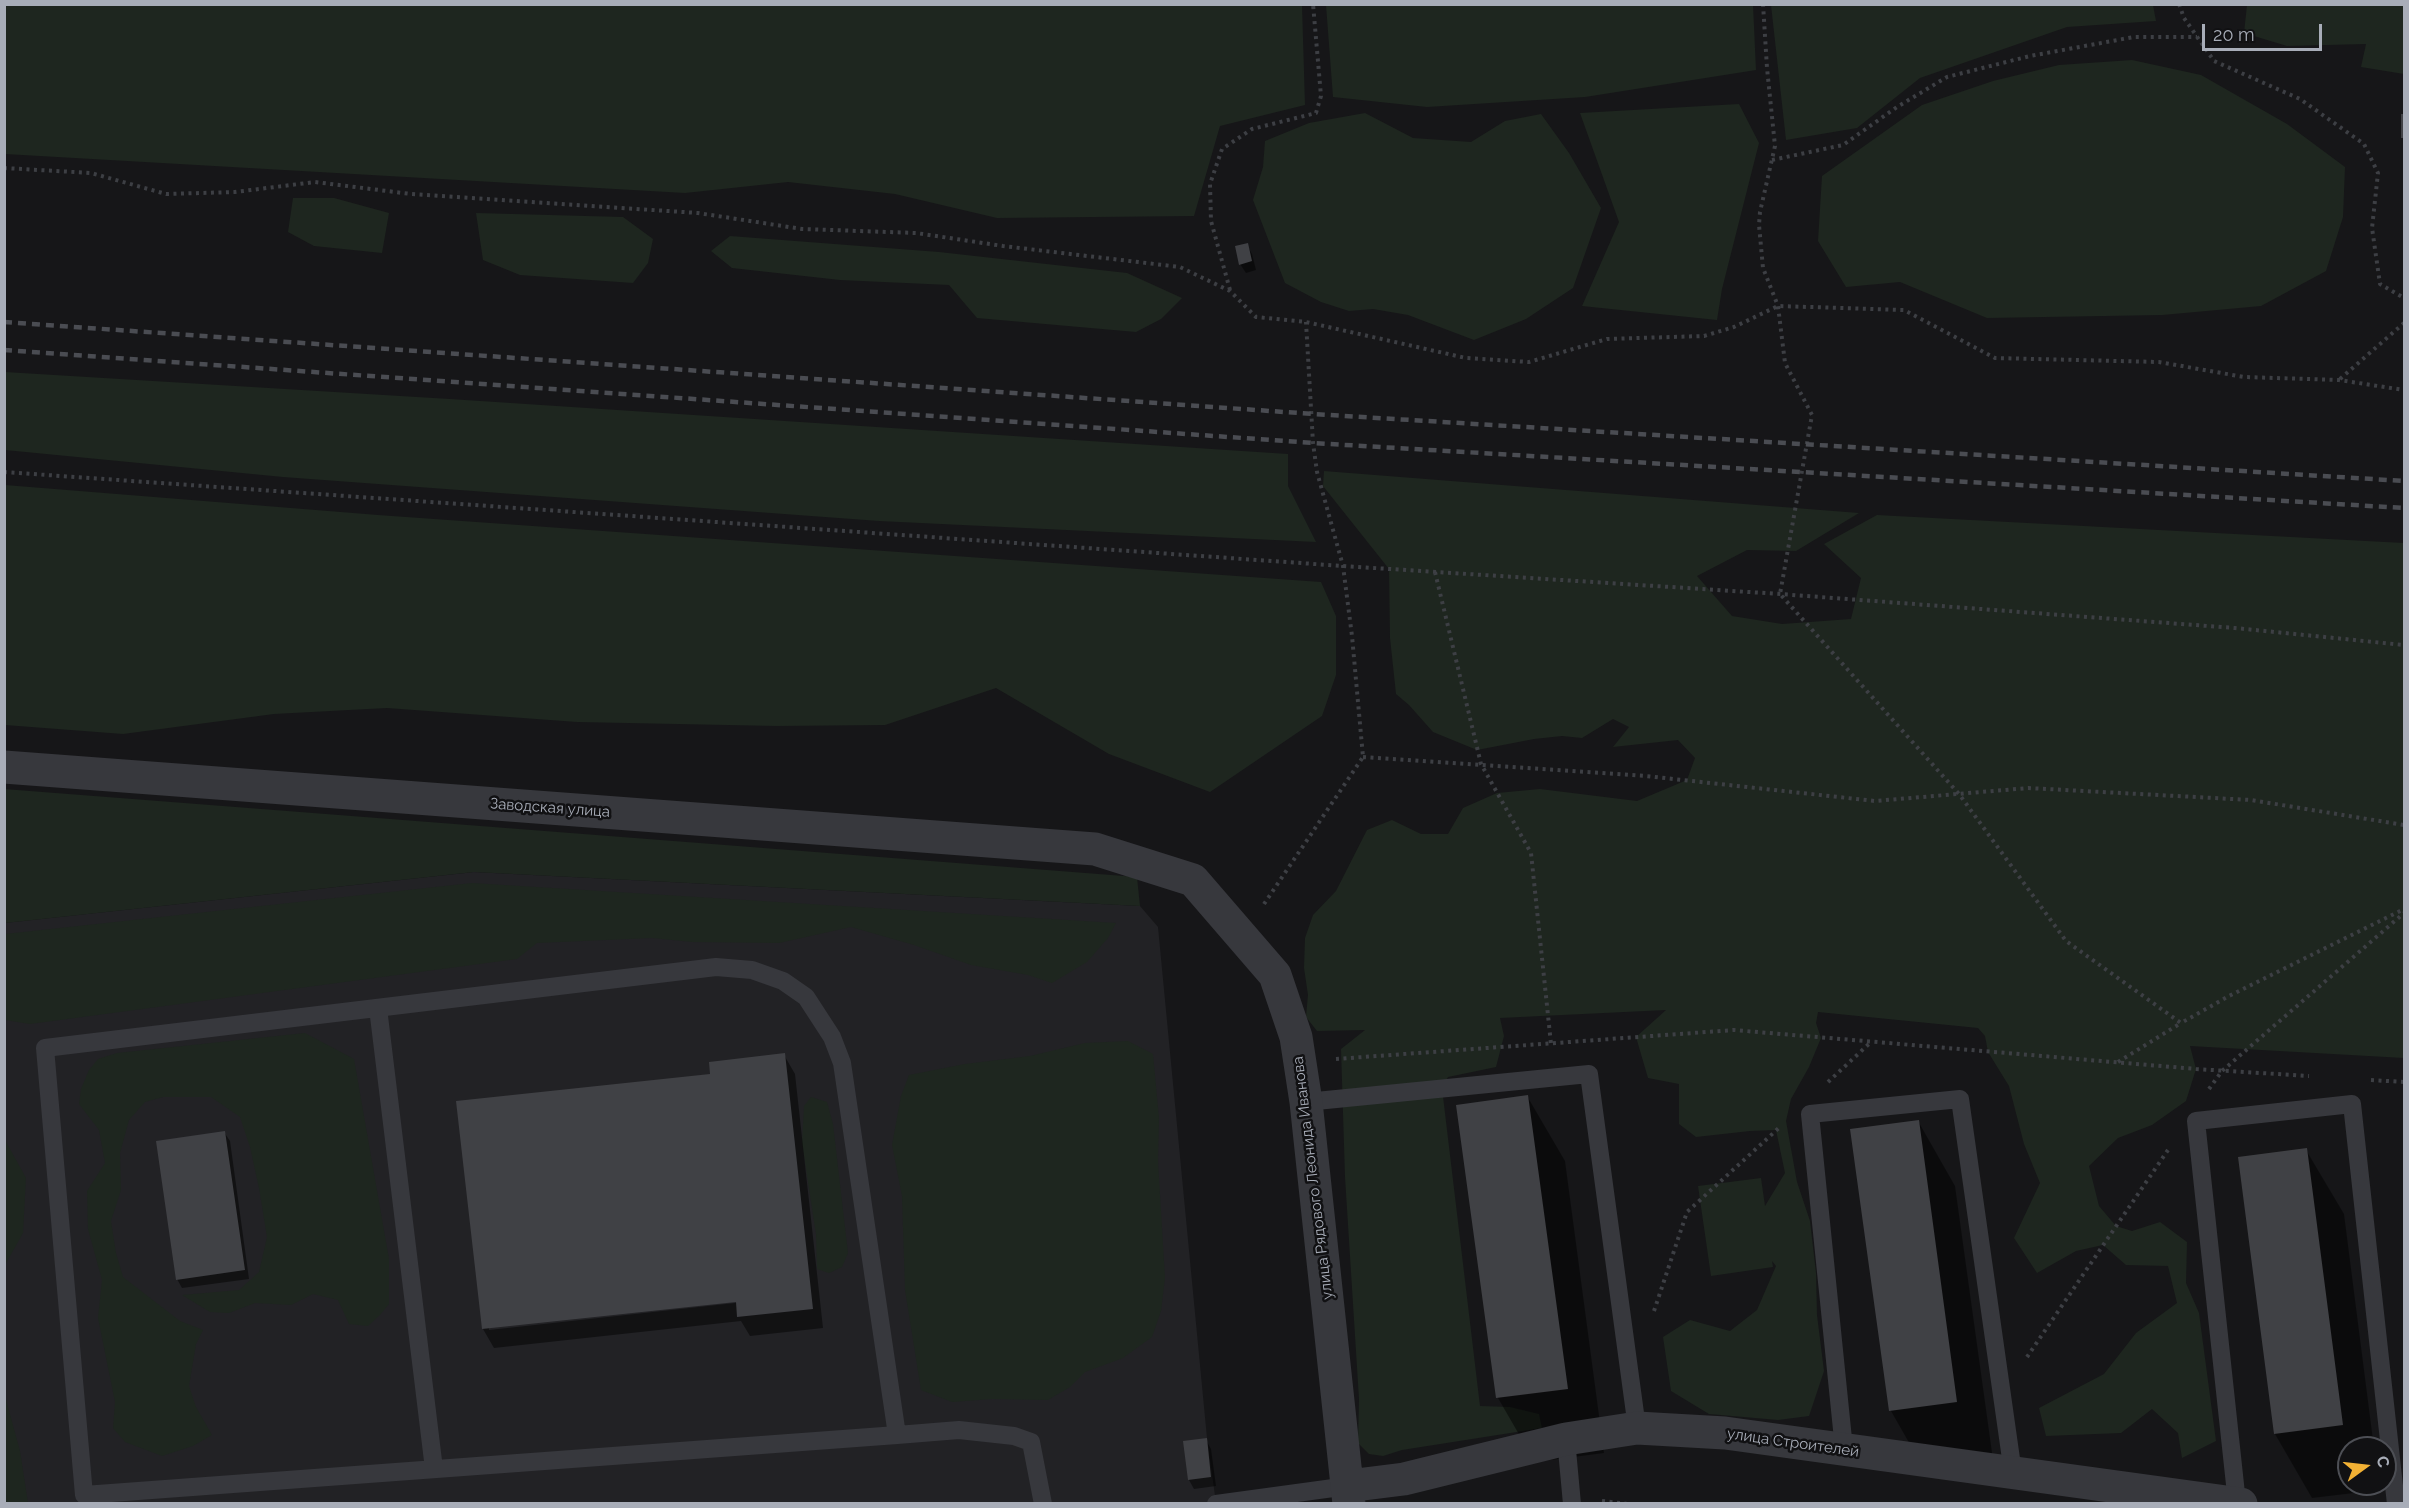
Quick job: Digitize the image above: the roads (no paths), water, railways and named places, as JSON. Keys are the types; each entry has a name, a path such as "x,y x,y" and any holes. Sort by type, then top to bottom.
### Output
{"street":[{"name":"Заводская улица","path":"4,767 1095,849"},
{"name":"улица Рядового Леонида Иванова","path":"1095,849 1193,880 1275,975 1296,1037 1306,1102 1348,1495"},
{"name":"улица Строителей","path":"1348,1495 1566,1439 1637,1428 1725,1433 2239,1503"}],"lane":[{"path":"897,1435 842,1063 832,1036 806,997 783,981 752,970 716,967 45,1048 85,1499 434,1469 897,1435 959,1430 1014,1436 1031,1442 1043,1503"},
{"path":"378,1008 434,1469"},
{"path":"1306,1102 1589,1074 1637,1428"},
{"path":"1845,1449 1810,1114 1960,1099 2013,1473"},
{"path":"2239,1503 2196,1121 2352,1104 2396,1503"},
{"path":"1566,1439 1572,1503"},
{"path":"1216,1503 1348,1495"}],"railway":[{"path":"4,322 1313,414 2404,481"},
{"path":"4,350 1313,443 2404,508"}]}
